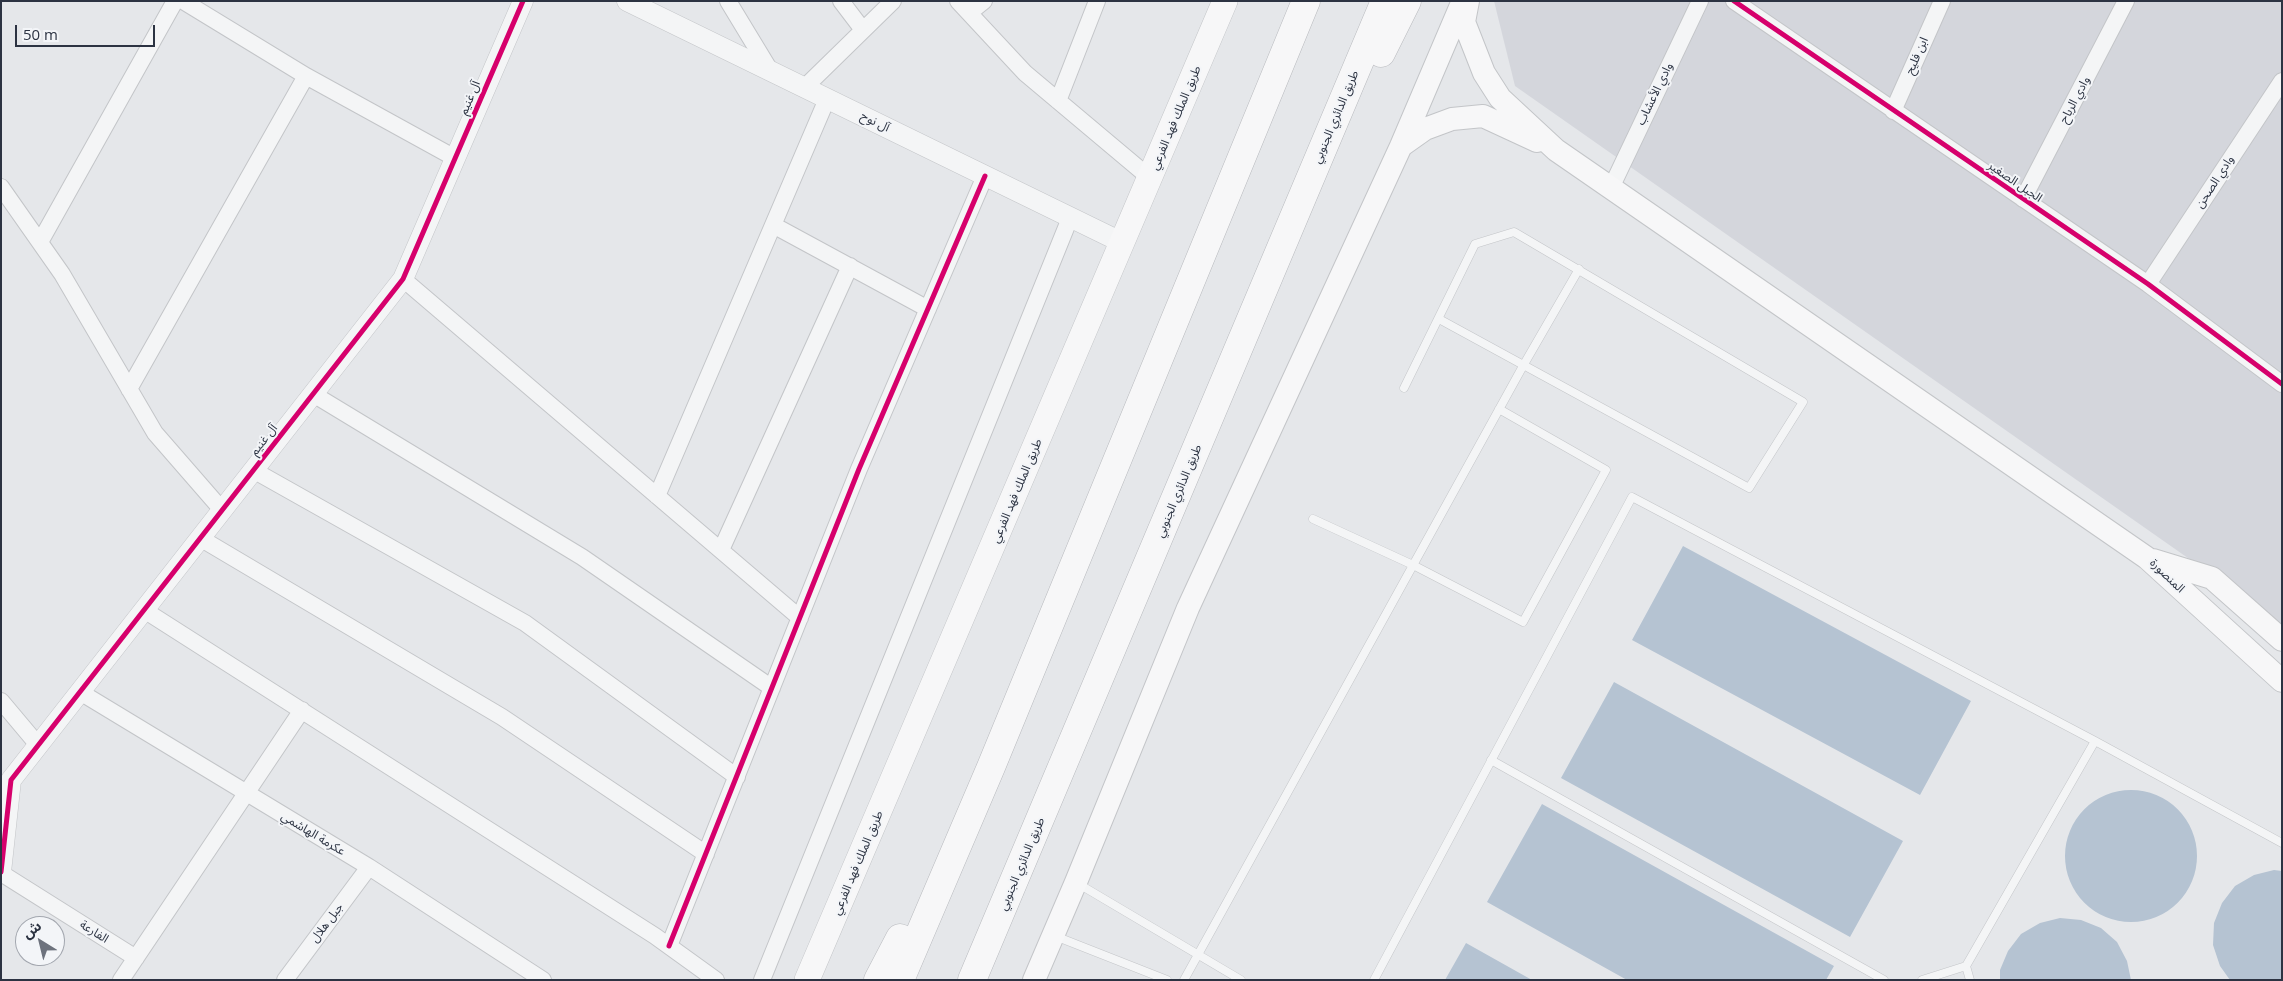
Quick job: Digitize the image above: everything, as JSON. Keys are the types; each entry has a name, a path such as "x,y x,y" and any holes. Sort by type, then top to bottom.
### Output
{"highway":[{"path":"1234,175 1286,1"},
{"path":"900,980 991,767 1306,1"},
{"name":"طريق الدائري الجنوبي","path":"972,980 1385,1"},
{"path":"1277,257 1407,1"},
{"path":"878,980 991,767"}],"main road":[{"name":"طريق الملك فهد الفرعي","path":"807,980 1225,1"},
{"path":"1034,980 1188,608 1401,146 1463,1"},
{"path":"1468,1 1464,22 1484,73 1500,98 1556,150 2147,558"},
{"path":"1401,146 1425,130 1452,119 1483,116 1556,150"},
{"name":"المنصورة","path":"2147,558 2212,578 2282,640"},
{"name":"المنصورة","path":"2147,558 2282,682"}],"street":[{"path":"40,242 175,1"},
{"path":"183,1 306,76 455,158"},
{"name":"آل غنيم","path":"1,872 11,780 403,279 522,1"},
{"name":"آل نوح","path":"627,1 1123,243"},
{"path":"728,1 771,72"},
{"path":"841,1 864,30"},
{"path":"804,88 893,1"},
{"path":"984,1 964,7 1025,73 1150,178"},
{"path":"1058,101 1097,1"},
{"name":"وادي الأعشاب","path":"1610,188 1700,1"},
{"name":"الجبل الصغير","path":"1734,1 2148,284 2282,384"},
{"name":"ابن فليح","path":"1893,111 1942,1"},
{"name":"وادي الرباح","path":"2023,199 2126,1"},
{"path":"129,389 306,76"},
{"name":"وادي الصحن","path":"2148,284 2282,81"},
{"path":"657,496 827,99"},
{"path":"670,946 859,469 985,176"},
{"path":"1,187 62,274 155,433 222,510"},
{"path":"762,980 1070,218"},
{"path":"773,224 928,309"},
{"path":"720,550 850,266"},
{"path":"403,279 800,618"},
{"path":"313,394 582,557 772,688"},
{"path":"254,470 525,623 737,777"},
{"path":"200,538 502,718 706,854"},
{"path":"144,610 670,946 711,978"},
{"name":"عكرمة الهاشمي","path":"80,692 369,867 543,980"},
{"path":"1,701 38,746"},
{"path":"121,980 302,710"},
{"name":"جبل هلال","path":"291,977 369,867"},
{"name":"الفارعة","path":"1,872 136,958"}],"lane":[{"path":"1404,388 1475,244 1514,232 1803,402 1749,488 1439,319"},
{"path":"1184,980 1499,409 1579,269"},
{"path":"1313,519 1413,565 1523,622 1606,470 1499,409"},
{"path":"1374,980 1632,497 2095,741 2282,843"},
{"path":"1922,980 1966,966 2095,741"},
{"path":"1492,760 1884,980"},
{"path":"1076,882 1242,980"},
{"path":"1053,935 1167,980"},
{"path":"1966,966 1970,980"}],"shaded area":[{"path":"1494,1 2282,1 2282,624 1515,86"}],"water":[{"path":"1683,546 1971,701 1920,795 1632,640"},
{"path":"1614,682 1903,841 1850,937 1561,778"},
{"path":"2131,790 2156,795 2167,801 2177,810 2186,820 2192,831 2197,856 2192,881 2186,892 2177,902 2167,911 2156,917 2131,922 2106,917 2095,911 2085,902 2076,892 2070,881 2065,856 2070,831 2076,820 2085,810 2095,801 2106,795"},
{"path":"1542,804 1834,966 1826,980 1627,980 1487,902"},
{"path":"2274,870 2282,871 2282,980 2230,980 2220,966 2213,945 2214,923 2222,903 2235,886 2254,875"},
{"path":"2060,918 2081,920 2101,928 2117,942 2127,961 2131,980 2000,980 2000,970 2008,951 2021,934 2040,923"},
{"path":"1466,943 1532,980 1445,980"}],"cycle path":[{"path":"1,872 11,780 403,279 523,1"},
{"path":"1734,1 2148,284 2282,384"},
{"path":"669,946 859,469 985,176"}]}
